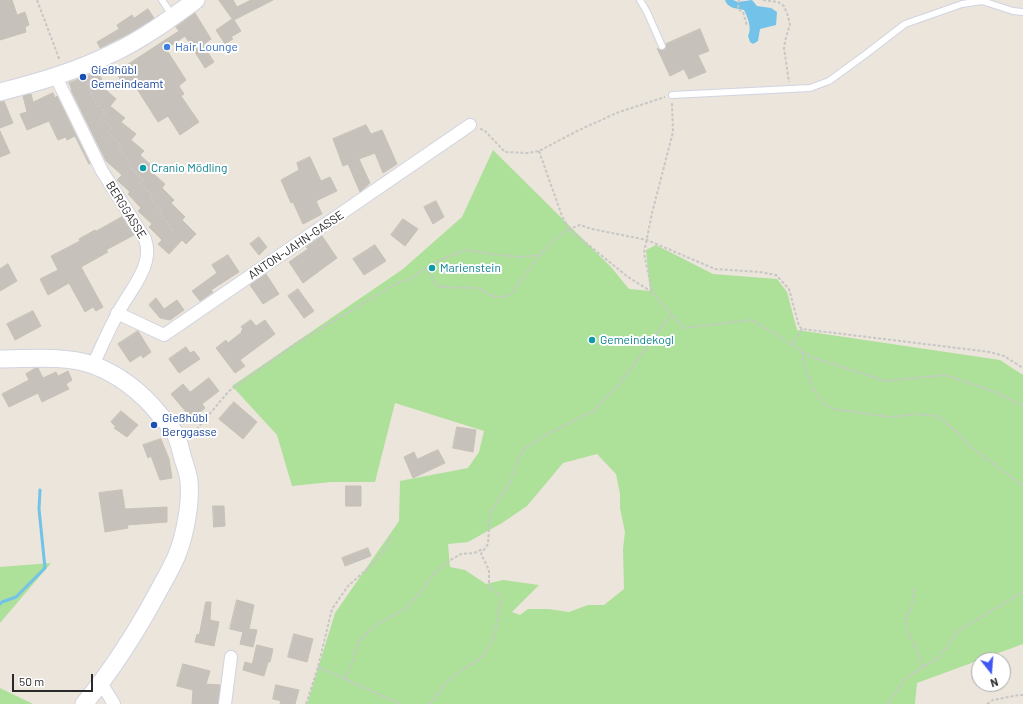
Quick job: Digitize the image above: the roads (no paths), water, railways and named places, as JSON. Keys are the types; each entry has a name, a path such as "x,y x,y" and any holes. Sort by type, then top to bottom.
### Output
{"main road":[{"path":"0,92 61,75 114,53 142,38 196,0"},
{"path":"0,359 51,359 73,361 93,365 125,382 150,403 174,432 181,449 189,481 188,506 182,540 177,556 128,644 101,683 84,704"}],"street":[{"name":"BERGGASSE","path":"61,75 102,171 145,239 147,245 146,261 140,278 117,314 93,365"},
{"name":"ANTON-JAHN-GASSE","path":"117,314 164,335 470,125"},
{"path":"225,704 231,657"},
{"path":"101,683 114,704"}],"lane":[{"path":"162,0 173,17"},
{"path":"640,0 662,46"},
{"path":"672,94 810,88 829,81 905,24 962,4 982,1 1013,11 1023,12"}],"water":[{"path":"725,0 733,0 738,2 752,0 757,6 771,8 777,12 776,25 760,29 758,41 753,44 750,42 748,36 750,26 744,10 730,7"}],"waterway":[{"path":"0,604 16,597 45,568 39,509 40,490"}],"place":[{"name":"Hair Lounge","path":"167,47"},
{"name":"Gießhübl Gemeindeamt","path":"83,77"},
{"name":"Cranio Mödling","path":"143,168"},
{"name":"Marienstein","path":"432,268"},
{"name":"Gemeindekogl","path":"592,340"},
{"name":"Gießhübl Berggasse","path":"154,425"}]}
